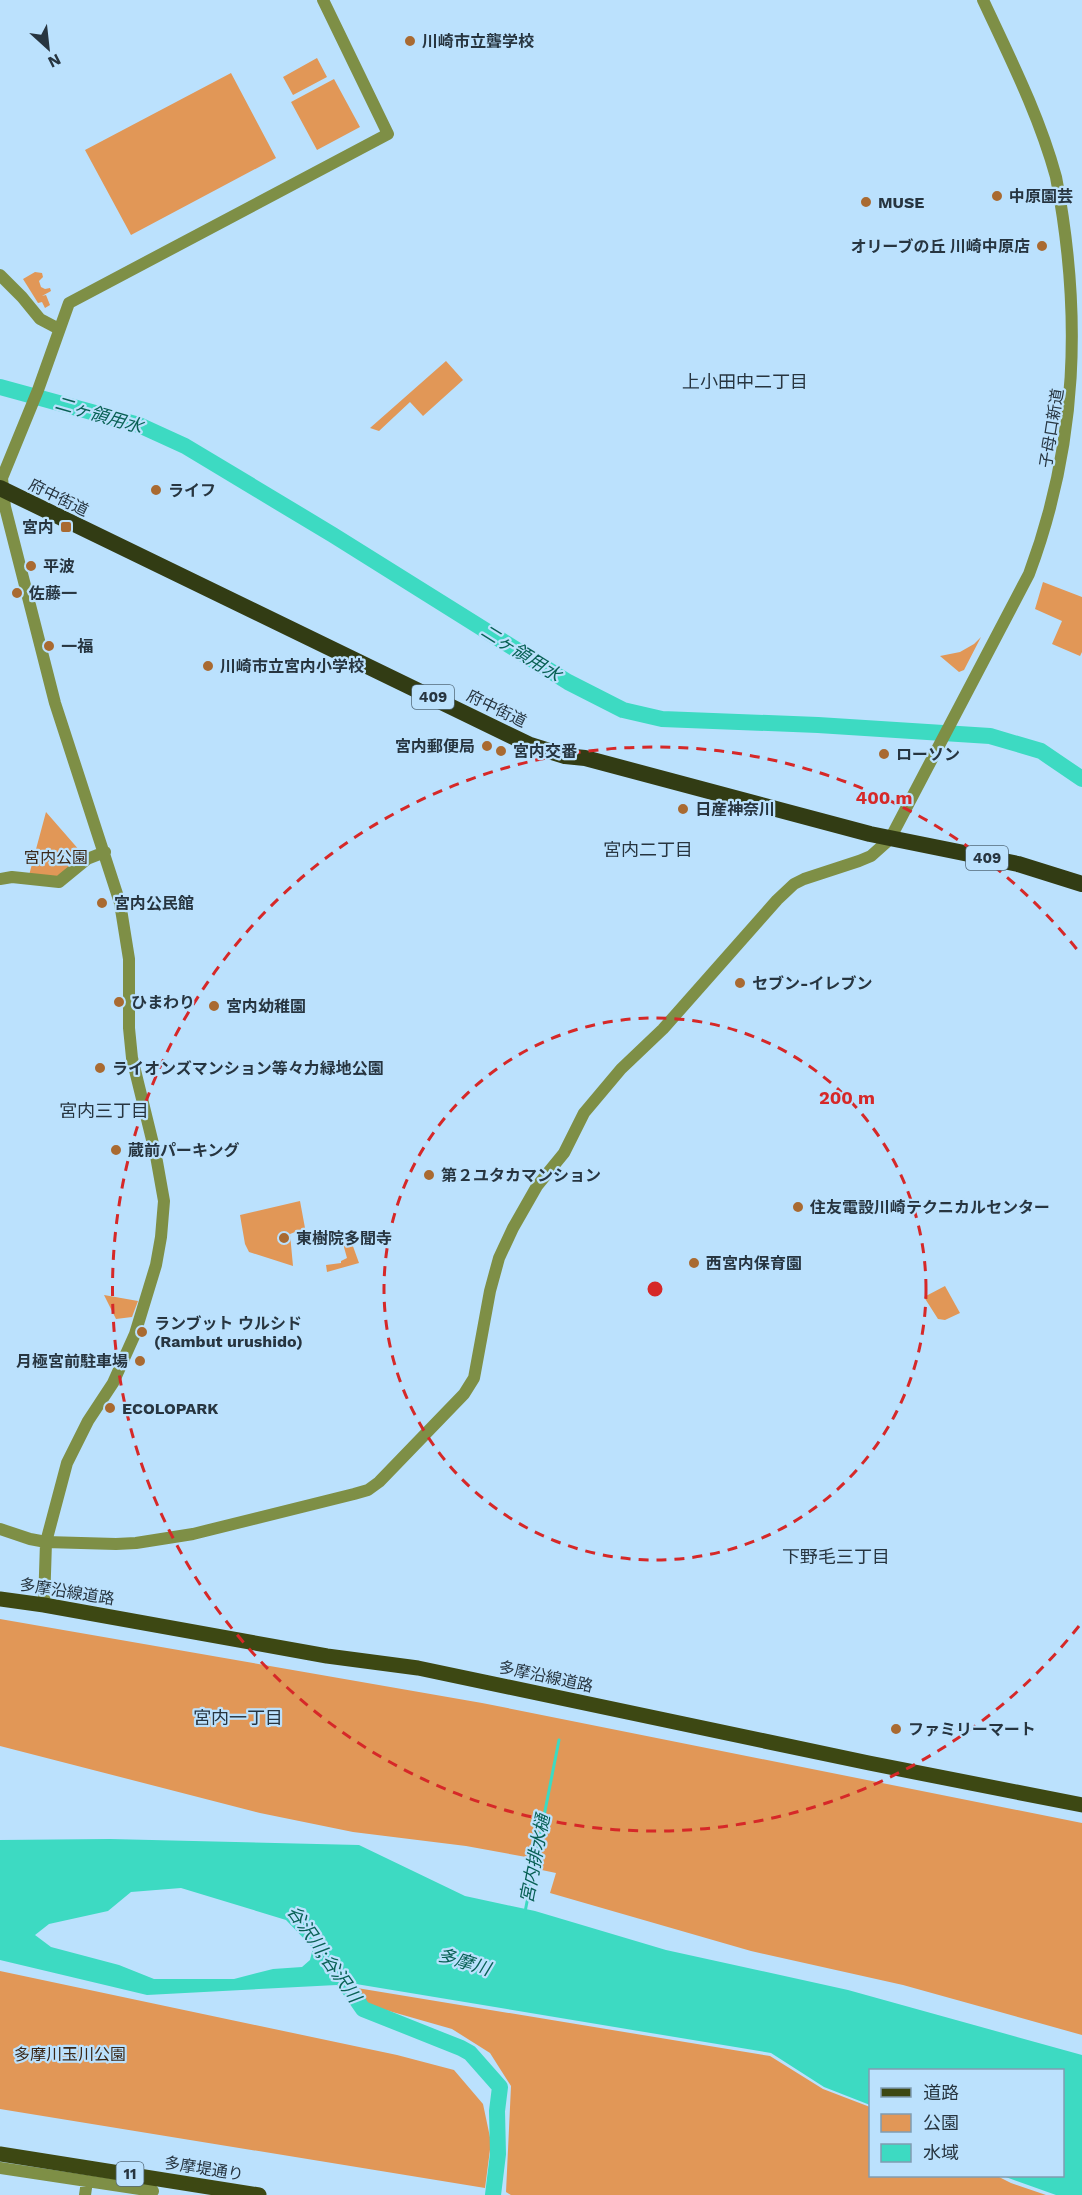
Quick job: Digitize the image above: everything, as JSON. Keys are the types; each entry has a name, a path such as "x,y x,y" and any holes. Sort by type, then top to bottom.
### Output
{"highway":[{"name":"府中街道","path":"2,489 530,745 890,839 1018,864 1082,884"}],"main road":[{"name":"多摩沿線道路","path":"0,1599 327,1656 418,1668 869,1763 1082,1805"},
{"name":"多摩堤通り","path":"0,2154 260,2195"}],"street":[{"path":"44,1605 46,1542 67,1463 88,1421 113,1383 135,1334 161,1237 164,1202 162,1179 132,1058 129,1028 128,950 120,903 55,703 5,507 2,478 69,303 388,134 323,0"},
{"name":"子母口新道","path":"890,839 1029,574 1045,531 1062,470 1071,423 1077,345 1075,284 1068,231 1055,175 1041,132 1022,84 983,0"},
{"path":"0,276 22,297 40,319 59,329"},
{"path":"0,1529 46,1542 127,1544 184,1536 354,1494 368,1490 379,1482 464,1394 474,1378 490,1291 504,1245 537,1186 564,1153 584,1113 621,1069 663,1029 777,900 794,884 859,861 890,839"},
{"path":"0,879 12,877 58,882 87,859 105,852"},
{"path":"0,2168 153,2191"},
{"path":"85,2195 87,2181"}],"green space":[{"path":"317,58 327,77 293,95 283,77"},
{"path":"231,73 276,158 131,235 85,150"},
{"path":"334,79 360,127 317,150 291,102"},
{"path":"35,272 42,273 43,277 39,281 41,287 50,288 51,291 42,296 46,295 50,305 45,308 42,302 38,303 23,279"},
{"path":"446,361 463,380 423,416 410,402 379,431 370,428"},
{"path":"1043,582 1082,597 1082,652 1080,656 1052,644 1062,621 1035,609"},
{"path":"981,637 964,670 959,672 940,656 960,652"},
{"name":"宮内公園","path":"46,812 87,859 59,882 28,879"},
{"path":"300,1201 305,1228 290,1234 293,1266 249,1252 245,1244 240,1215"},
{"path":"350,1238 359,1263 327,1272 326,1265 341,1263 347,1258 342,1240"},
{"path":"945,1286 960,1313 945,1320 938,1319 924,1297"},
{"path":"104,1295 138,1301 132,1317 116,1319"},
{"path":"0,1619 482,1703 1082,1823 1082,2035 903,1985 751,1951 550,1893 556,1873 537,1869 538,1862 526,1857 466,1846 353,1832 260,1813 0,1746"},
{"name":"多摩川玉川公園","path":"0,1971 397,2055 454,2070 483,2104 491,2142 485,2188 0,2109"},
{"path":"357,1988 770,2056 823,2089 869,2107 869,2177 999,2177 1046,2195 511,2195 506,2192 511,2086 490,2053 452,2029 368,2005 356,1992"}],"water":[{"name":"多摩川","path":"110,1839 359,1845 465,1896 535,1911 666,1950 848,1990 1082,2055 1082,2195 1056,2195 1006,2177 1064,2177 1064,2069 869,2069 869,2105 824,2087 771,2053 356,1984 147,1995 0,1960 0,1840","holes":["181,1888 286,1920 313,1948 310,1960 302,1967 273,1969 234,1979 154,1979 119,1965 51,1947 35,1935 49,1924 108,1911 131,1892"]}],"waterway":[{"name":"二ヶ領用水","path":"0,387 139,425 185,446 333,535 568,682 623,710 662,719 818,725 990,736 1041,751 1082,779"},
{"name":"宮内排水樋","path":"525,1912 559,1740"},
{"name":"谷沢川;谷沢川","path":"334,1967 363,2009 470,2053 500,2087 497,2111 498,2154 493,2195"}],"place":[{"name":"川崎市立聾学校","path":"410,41"},
{"name":"中原園芸","path":"997,196"},
{"name":"MUSE","path":"866,202"},
{"name":"オリーブの丘 川崎中原店","path":"1042,246"},
{"name":"ライフ","path":"156,490"},
{"name":"宮内","path":"66,527"},
{"name":"平波","path":"31,566"},
{"name":"佐藤一","path":"17,593"},
{"name":"一福","path":"49,646"},
{"name":"川崎市立宮内小学校","path":"208,666"},
{"name":"宮内郵便局","path":"487,746"},
{"name":"宮内交番","path":"501,751"},
{"name":"ローソン","path":"884,754"},
{"name":"日産神奈川","path":"683,809"},
{"name":"宮内公民館","path":"102,903"},
{"name":"セブン-イレブン","path":"740,983"},
{"name":"ひまわり","path":"119,1002"},
{"name":"宮内幼稚園","path":"214,1006"},
{"name":"ライオンズマンション等々力緑地公園","path":"100,1068"},
{"name":"蔵前パーキング","path":"116,1150"},
{"name":"第２ユタカマンション","path":"429,1175"},
{"name":"住友電設川崎テクニカルセンター","path":"798,1207"},
{"name":"東樹院多聞寺","path":"284,1238"},
{"name":"西宮内保育園","path":"694,1263"},
{"name":"ランブット ウルシド (Rambut urushido)","path":"142,1332"},
{"name":"月極宮前駐車場","path":"140,1361"},
{"name":"ECOLOPARK","path":"110,1408"},
{"name":"ファミリーマート","path":"896,1729"}],"district":[{"name":"上小田中二丁目","path":"745,382"},
{"name":"宮内二丁目","path":"648,850"},
{"name":"宮内三丁目","path":"104,1111"},
{"name":"下野毛三丁目","path":"836,1557"},
{"name":"宮内一丁目","path":"238,1718"}]}
